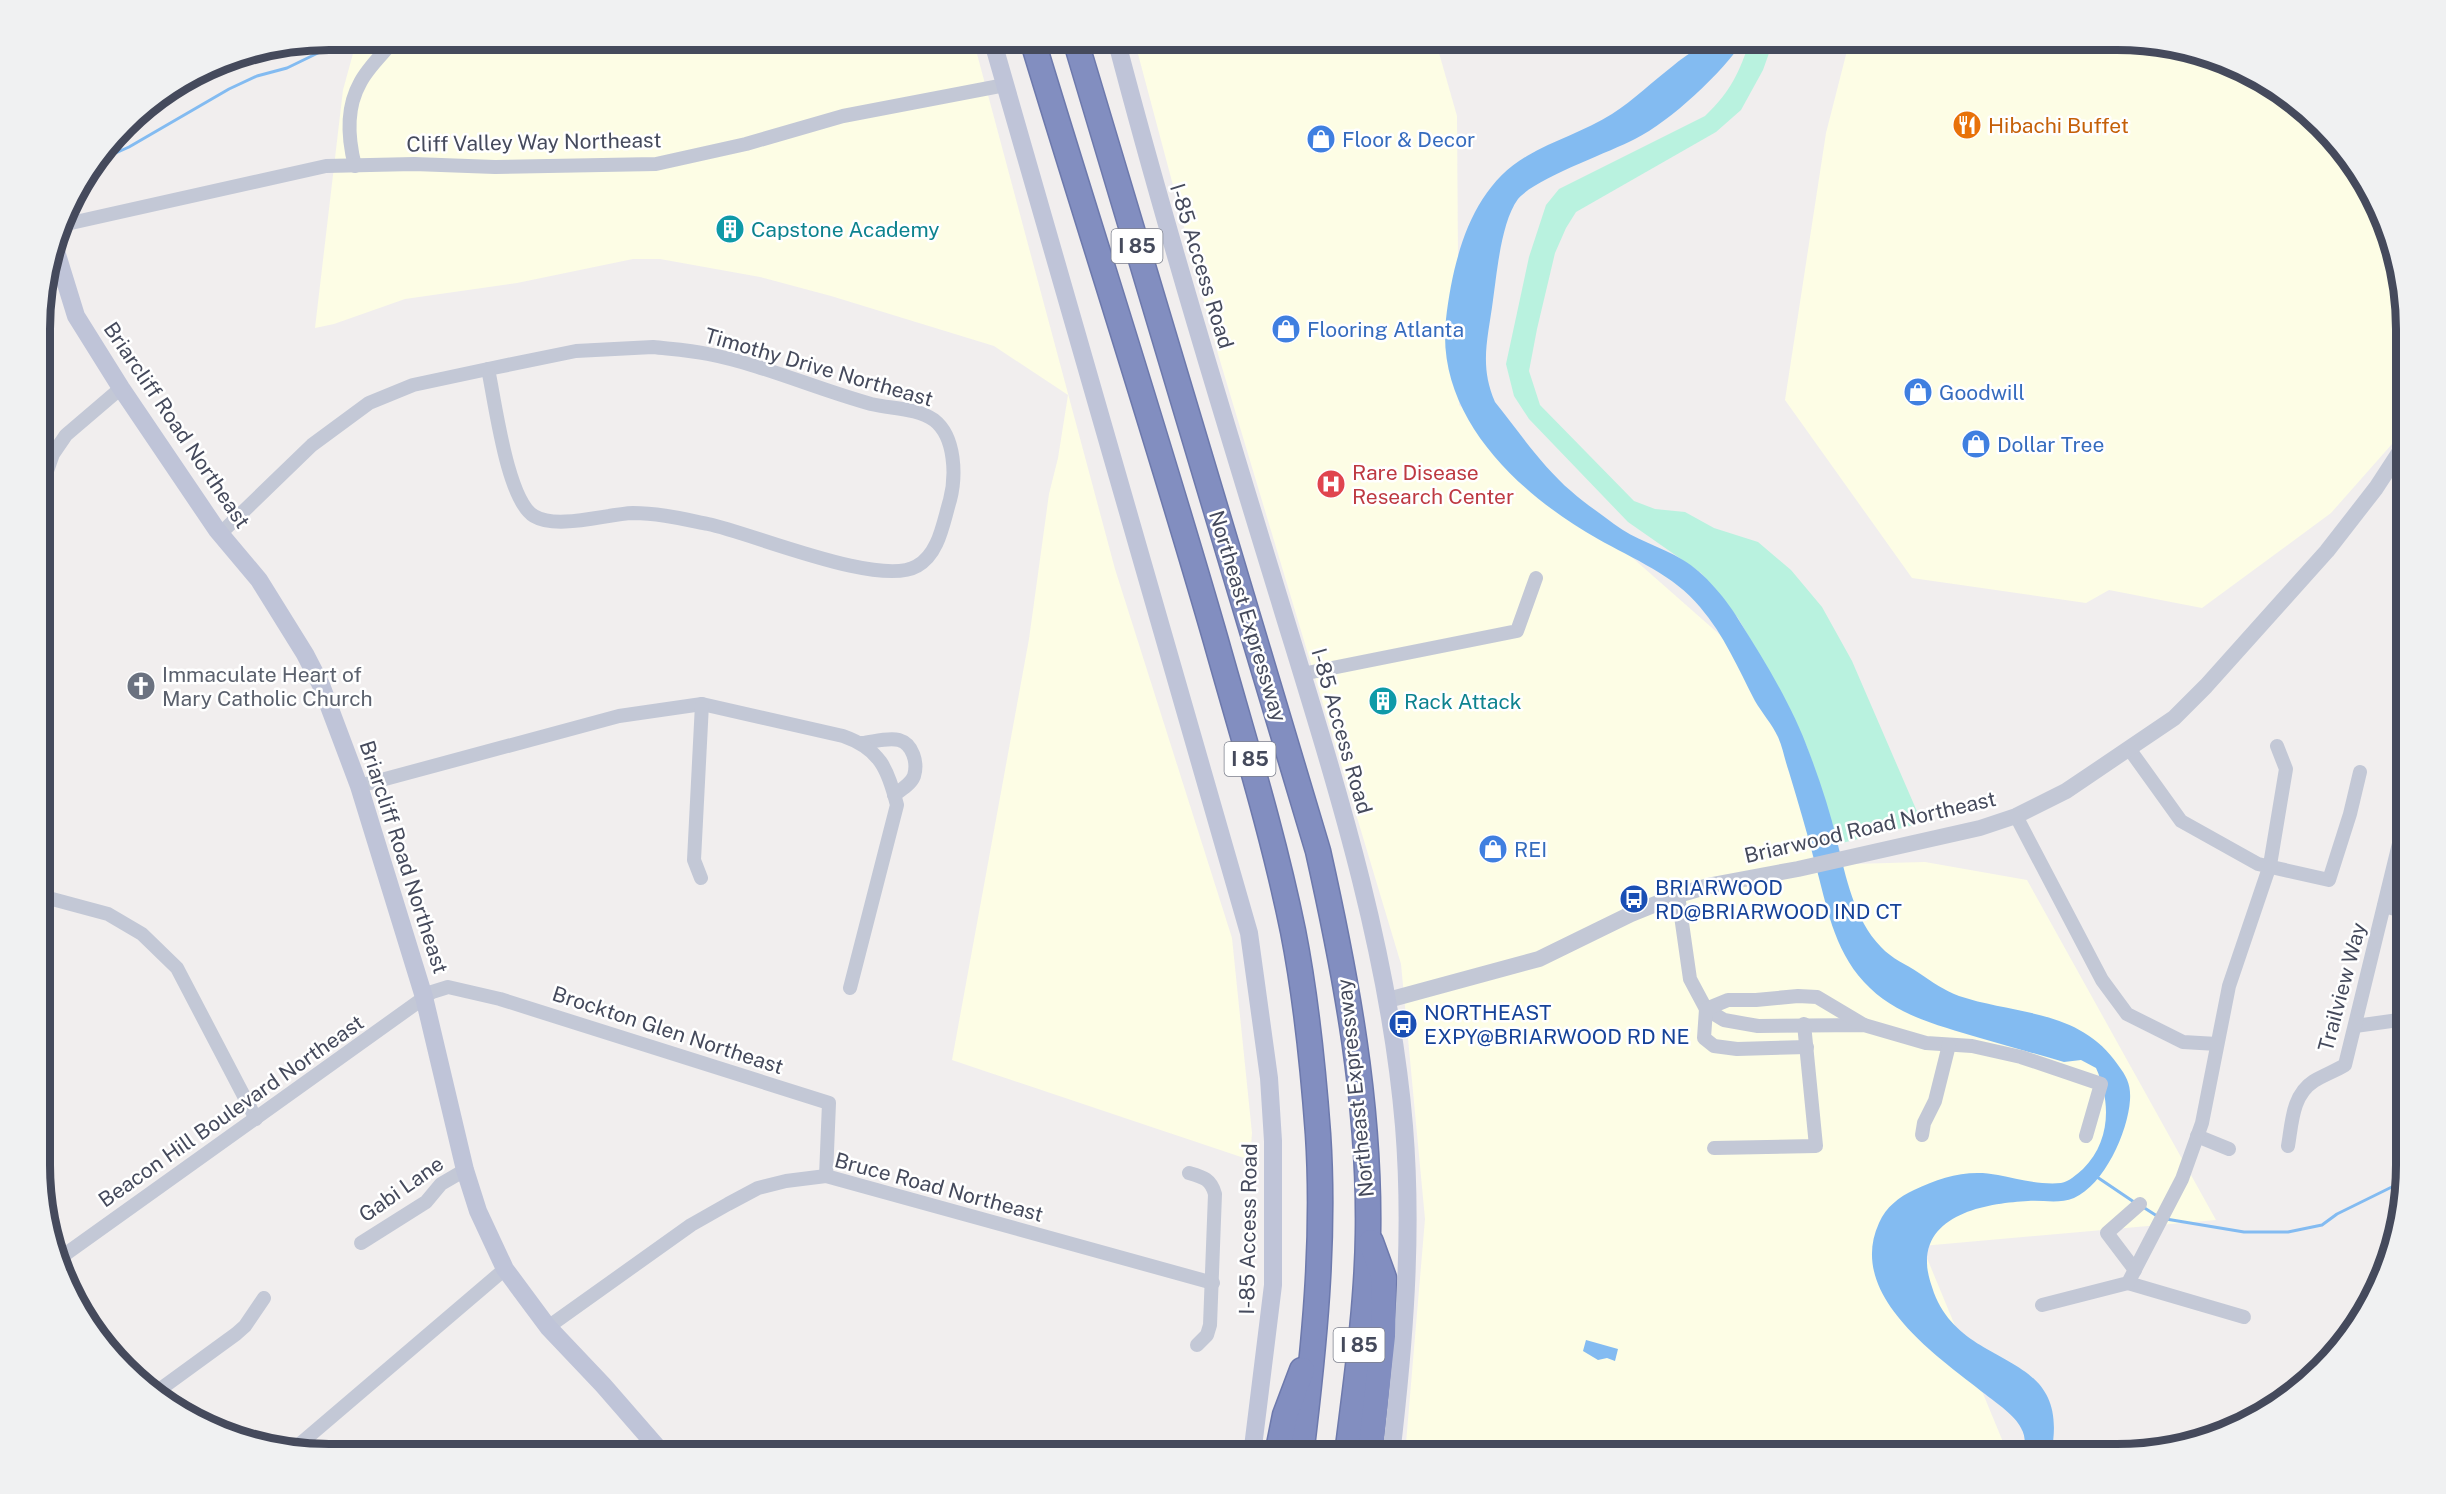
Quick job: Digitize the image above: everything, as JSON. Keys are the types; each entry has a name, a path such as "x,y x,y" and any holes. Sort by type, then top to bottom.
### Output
{"highway":[{"name":"Northeast Expressway","path":"1035,50 1182,522 1264,809 1292,929 1309,1035 1318,1134 1320,1239 1315,1337 1302,1444"},
{"name":"Northeast Expressway","path":"1078,50 1318,851 1338,941 1352,1020 1362,1120 1368,1234 1348,1444"},
{"path":"1368,1234 1384,1278 1383,1336 1371,1444"},
{"path":"1279,1444 1285,1415 1315,1337"}],"main road":[{"name":"I-85 Access Road","path":"995,50 1249,933 1269,1078 1273,1153 1273,1285 1254,1444"},
{"name":"I-85 Access Road","path":"1119,50 1158,199 1329,760 1369,908 1388,1000 1404,1130 1408,1213 1405,1325 1392,1444"},
{"name":"Briarcliff Road Northeast","path":"58,259 76,316 121,388 221,534 259,580 305,654 325,695 358,786 424,997 465,1170 478,1211 506,1269 548,1327 654,1444"}],"street":[{"path":"355,166 349,141 354,102 360,83 386,50"},
{"name":"Cliff Valley Way Northeast","path":"71,223 326,166 495,167 656,164 746,144 843,116 1005,85"},
{"name":"Timothy Drive Northeast","path":"221,534 312,446 369,403 413,385 488,369 576,351 653,347 707,353 873,404 916,412 935,421 948,438 953,461 951,495 936,545 919,566 902,572 881,571 808,556 721,527 667,516 635,513 572,521 550,521 534,516 521,502 512,483 488,369"},
{"path":"50,462 66,435 121,388"},
{"name":"Briarwood Road Northeast","path":"1388,1000 1539,959 1631,914 1678,895 1712,885 1798,870 1980,828 2016,816 2066,791 2130,750 2174,717 2206,686 2313,567 2376,488 2396,457"},
{"path":"1302,674 1517,631 1536,578"},
{"path":"358,786 619,716 702,704 843,736 862,743 870,749 890,776 897,805 850,988"},
{"path":"701,878 694,860 702,704"},
{"path":"862,743 900,740 911,748 915,762 914,776 905,788 894,795"},
{"path":"2128,1283 2182,1179 2202,1123 2229,986 2270,865 2286,769 2277,746"},
{"path":"2130,750 2181,821 2258,864 2329,880 2350,814 2360,772"},
{"path":"2016,816 2102,980 2127,1014 2183,1042 2217,1044"},
{"name":"Trailview Way","path":"2288,1146 2296,1102 2303,1090 2311,1083 2344,1065 2396,856"},
{"path":"1678,895 1690,979 1706,1009 1724,1020 1758,1026 1864,1025"},
{"path":"50,898 108,914 142,934 177,968 256,1119"},
{"path":"2384,906 2396,909"},
{"name":"Brockton Glen Northeast","path":"424,997 448,987 500,999 829,1103 826,1176"},
{"name":"Beacon Hill Boulevard Northeast","path":"64,1255 424,997"},
{"path":"1706,1009 1728,1000 1817,997 1864,1025 1926,1043 1972,1046 2021,1058 2101,1084 2086,1136"},
{"path":"1706,1009 1704,1038 1714,1046 1737,1049 1807,1047"},
{"path":"2355,1026 2396,1020"},
{"path":"1714,1148 1816,1146 1804,1024"},
{"path":"1922,1136 1924,1123 1935,1101 1949,1045"},
{"path":"2197,1136 2229,1149"},
{"name":"Gabi Lane","path":"361,1243 426,1202 441,1184 465,1170"},
{"path":"1189,1173 1206,1178 1215,1194 1210,1325 1207,1335 1197,1345"},
{"name":"Bruce Road Northeast","path":"548,1327 691,1225 728,1204 758,1188 786,1181 826,1176 1213,1283"},
{"path":"2135,1270 2107,1233 2140,1204"},
{"path":"301,1443 506,1269"},
{"path":"2042,1305 2128,1283 2244,1317"},
{"path":"161,1389 236,1334 258,1309 264,1298"}],"shaded area":[{"path":"354,50 976,50 1115,569 1232,938 1252,1133 1250,1160 952,1060 1029,639 1049,494 1058,458 1068,395 994,346 831,296 760,277 660,259 633,259 517,283 405,299 334,324 315,328 343,90"},
{"path":"1137,50 1438,50 1457,116 1459,405 1787,694 1814,865 1925,862 2027,880 2216,1220 1922,1246 2004,1444 1406,1444 1425,1219 1401,964 1218,354"},
{"path":"1847,50 2136,50 2190,59 2241,78 2287,107 2315,131 2339,159 2368,205 2387,256 2396,310 2396,434 2392,444 2331,513 2202,608 2109,590 2086,603 1912,578 1785,400 1826,133"}],"green space":[{"path":"1747,50 1770,50 1763,70 1741,110 1716,132 1576,212 1555,253 1529,371 1540,405 1634,501 1655,509 1685,512 1714,528 1758,542 1791,570 1822,607 1852,661 1922,823 1838,844 1807,747 1778,687 1738,618 1701,573 1628,522 1529,419 1514,396 1506,364 1529,257 1546,205 1559,189 1705,116 1722,98"}],"water":[{"path":"1695,50 1737,50 1710,81 1664,121 1635,139 1539,183 1518,199 1512,209 1498,262 1487,340 1486,364 1490,389 1495,402 1531,448 1571,491 1622,530 1691,565 1707,579 1729,605 1769,669 1802,735 1828,807 1852,897 1864,924 1881,947 1933,983 1959,996 2046,1017 2085,1033 2103,1047 2126,1077 2130,1100 2125,1127 2104,1170 2085,1191 2074,1198 2063,1201 1996,1204 1963,1214 1949,1221 1937,1232 1930,1246 1927,1263 1929,1278 1934,1293 1949,1319 1968,1337 2032,1377 2046,1395 2054,1419 2052,1444 2025,1444 2024,1434 2014,1418 1922,1342 1902,1321 1885,1299 1875,1275 1872,1249 1879,1223 1889,1207 1908,1193 1934,1181 1955,1175 1987,1173 2053,1183 2064,1182 2076,1175 2092,1158 2099,1146 2106,1120 2104,1094 2096,1068 2081,1060 2064,1062 1933,1024 1889,1003 1864,982 1845,955 1832,926 1778,737 1755,701 1716,629 1700,607 1678,586 1569,521 1513,476 1489,449 1469,420 1454,389 1446,355 1446,319 1449,296 1460,249 1479,206 1508,170 1527,156 1620,109 1678,61"},
{"path":"1586,1340 1618,1349 1615,1361 1607,1358 1598,1360 1583,1351"}],"waterway":[{"path":"110,156 129,147 229,89 257,76 287,68 326,50"},
{"path":"2097,1177 2134,1202"},
{"path":"2166,1219 2244,1232 2288,1232 2322,1225 2337,1214 2396,1185"},
{"path":"2143,1207 2157,1216"}],"place":[{"name":"Hibachi Buffet","path":"1967,125"},
{"name":"Floor & Decor","path":"1321,139"},
{"name":"Capstone Academy","path":"730,229"},
{"name":"Flooring Atlanta","path":"1286,329"},
{"name":"Goodwill","path":"1918,392"},
{"name":"Dollar Tree","path":"1976,444"},
{"name":"Rare Disease Research Center","path":"1331,484"},
{"name":"Immaculate Heart of Mary Catholic Church","path":"141,686"},
{"name":"Rack Attack","path":"1383,701"},
{"name":"REI","path":"1493,849"},
{"name":"BRIARWOOD RD@BRIARWOOD IND CT","path":"1634,899"},
{"name":"NORTHEAST EXPY@BRIARWOOD RD NE","path":"1403,1024"}]}
